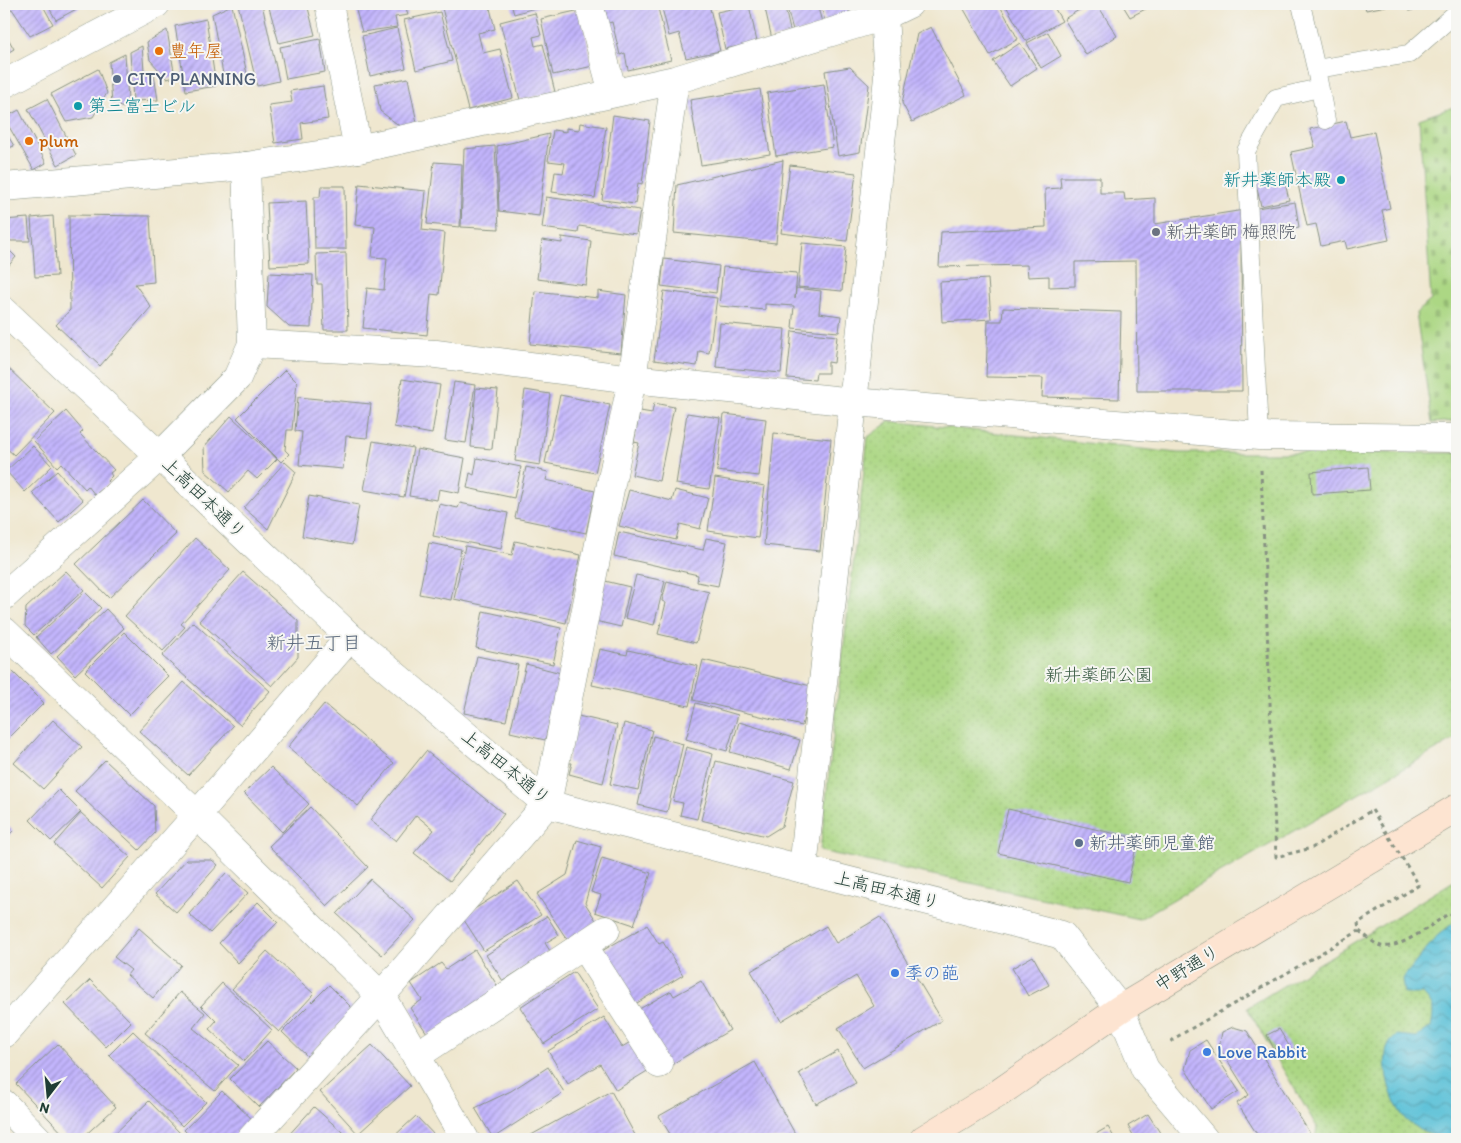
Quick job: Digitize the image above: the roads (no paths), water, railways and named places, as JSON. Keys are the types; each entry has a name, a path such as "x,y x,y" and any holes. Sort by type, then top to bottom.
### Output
{"main road":[{"name":"中野通り","path":"924,1139 999,1093 1120,1008 1457,808"}],"street":[{"path":"4,84 156,4"},
{"path":"329,4 358,149"},
{"path":"590,4 613,93"},
{"path":"4,187 246,166 358,149 675,80 882,10 910,4"},
{"path":"803,869 888,77 882,10"},
{"path":"251,1139 381,996 547,804 632,379 675,80"},
{"path":"4,596 160,456 237,378 252,344 246,166"},
{"name":"上高田本通り","path":"4,311 350,637 547,804 1062,936 1120,1008 1145,1069 1204,1139"},
{"path":"252,344 436,354 632,379 854,402 1259,436 1457,438"},
{"path":"4,631 197,815 381,996 465,1139"},
{"path":"4,1034 197,815 350,637"},
{"path":"416,1056 606,930"},
{"path":"583,945 659,1064"},
{"path":"4,1104 38,1139"}],"lane":[{"path":"1301,4 1326,120"},
{"path":"1316,69 1409,54 1457,12"},
{"path":"1259,436 1246,151 1276,98 1319,88"}],"water":[{"path":"1452,924 1457,925 1457,1133 1442,1138 1418,1128 1406,1120 1391,1093 1385,1061 1389,1043 1397,1035 1417,1037 1431,1027 1432,1005 1423,994 1404,994 1402,979 1437,936"}],"place":[{"name":"豊年屋","path":"159,51"},
{"name":"CITY PLANNING","path":"117,79"},
{"name":"第三富士ビル","path":"78,106"},
{"name":"plum","path":"29,141"},
{"name":"新井薬師本殿","path":"1341,180"},
{"name":"新井薬師 梅照院","path":"1156,232"},
{"name":"新井薬師児童館","path":"1079,843"},
{"name":"季の葩","path":"895,973"},
{"name":"Love Rabbit","path":"1207,1052"}],"district":[{"name":"新井五丁目","path":"314,642"}],"park label":[{"name":"新井薬師公園","path":"1099,675"}]}
